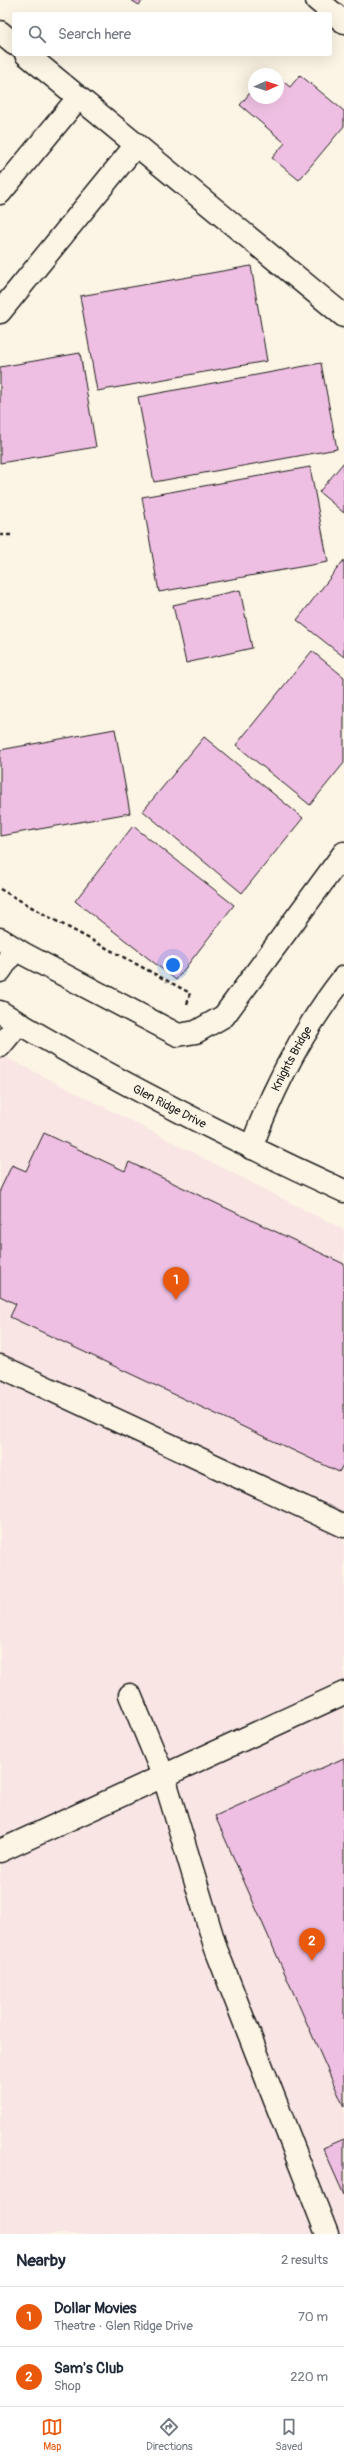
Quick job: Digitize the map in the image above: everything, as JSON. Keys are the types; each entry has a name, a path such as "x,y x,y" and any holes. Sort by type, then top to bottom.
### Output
{"street":[{"path":"316,0 331,12"},
{"path":"332,13 344,22"},
{"path":"0,32 12,42"},
{"path":"28,56 344,316"},
{"path":"0,193 78,98"},
{"path":"0,312 136,145"},
{"path":"0,971 8,944 178,1035 196,1032 224,1016 344,853"},
{"name":"Knights Bridge","path":"251,1148 270,1098 295,1048 325,1001 344,977"},
{"name":"Glen Ridge Drive","path":"0,1012 170,1109 344,1191"},
{"path":"0,1046 18,1023"},
{"path":"0,1366 344,1526"},
{"path":"0,1851 164,1777 344,1693"},
{"path":"130,1695 164,1777 216,1949 327,2234"}],"path":[{"path":"0,536 14,535"},
{"path":"0,889 190,993 178,1035"}],"shaded area":[{"path":"0,1054 344,1230 344,2234 0,2234"}],"building":[{"path":"131,0 143,0 139,5"},
{"path":"300,75 344,111 344,126 299,180 272,158 285,143 240,105 248,95 248,104 284,104 284,82 290,87"},
{"path":"251,266 267,361 97,391 80,296"},
{"path":"80,353 96,447 0,463 0,367"},
{"path":"321,363 337,449 154,482 138,397"},
{"path":"344,462 344,513 319,492"},
{"path":"310,467 328,562 159,592 142,497"},
{"path":"344,560 344,657 297,620"},
{"path":"240,590 252,648 186,663 173,605"},
{"path":"312,651 344,677 344,763 310,805 236,745"},
{"path":"115,729 130,813 0,836 0,750"},
{"path":"204,737 303,818 242,893 143,811"},
{"path":"133,826 234,905 176,980 75,901"},
{"path":"44,1133 125,1171 129,1162 344,1264 344,1463 339,1472 10,1317 16,1304 0,1296 0,1190 12,1165 26,1171"},
{"path":"344,1758 344,2107 215,1816"},
{"path":"344,2139 344,2195 323,2148"}],"place":[{"name":"Dollar Movies","path":"176,1300"},
{"name":"Sam's Club","path":"312,1961"}]}
